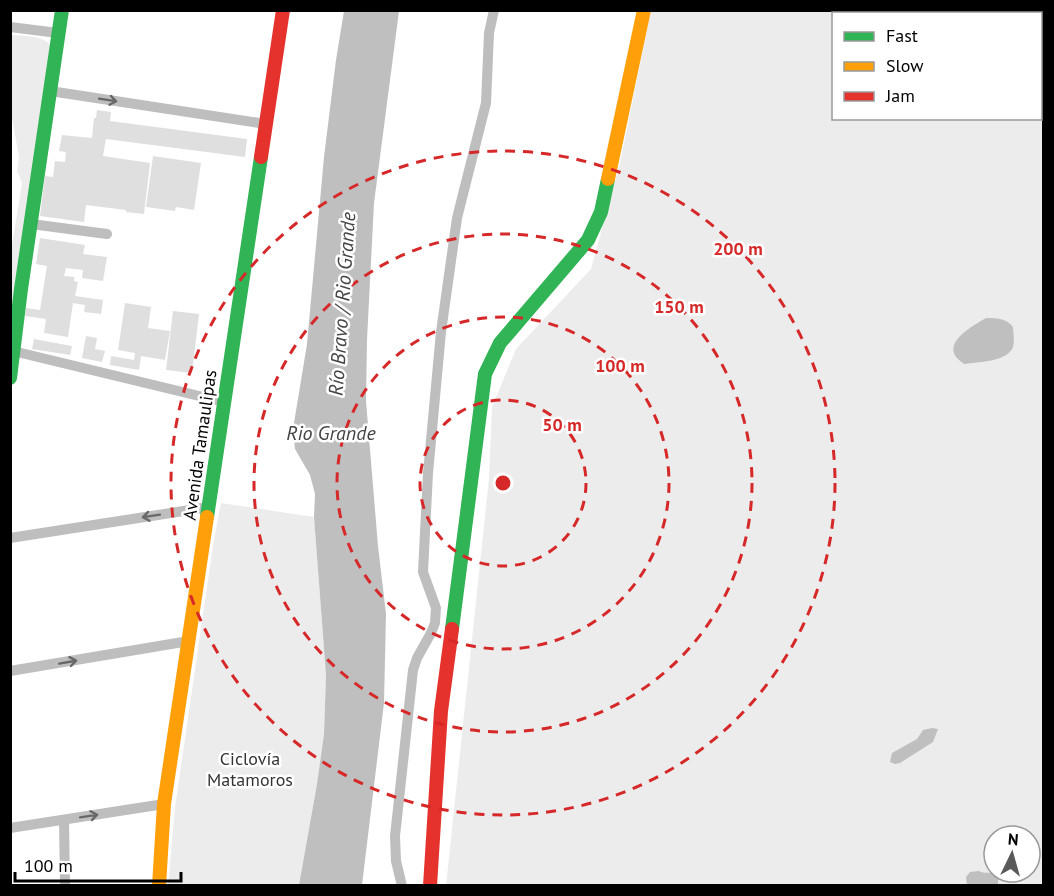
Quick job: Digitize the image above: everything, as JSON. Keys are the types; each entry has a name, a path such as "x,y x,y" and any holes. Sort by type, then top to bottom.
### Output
{"street":[{"path":"10,378 62,10"},
{"name":"Avenida Tamaulipas","path":"159,885 164,804 283,10"},
{"path":"402,885 396,861 395,836 413,670 435,623 436,608 423,572 428,473 441,332 457,218 486,104 489,33 494,10"},
{"path":"430,885 441,711 485,374 500,343 588,240 601,212 644,10"},
{"path":"10,27 58,33"},
{"path":"51,91 266,124"},
{"path":"31,224 106,234"},
{"path":"13,351 224,402"},
{"path":"10,537 209,507"},
{"path":"10,671 189,641"},
{"path":"10,828 164,804"},
{"path":"64,820 65,885"}],"green space":[{"path":"651,11 1043,11 1043,885 446,886 489,478 492,407 516,349 591,269 620,163"},
{"path":"11,35 38,38 48,42 51,46 11,327 11,251 22,183 17,171 19,157 11,112"},
{"name":"Ciclovía Matamoros","path":"221,503 314,517 326,675 324,734 299,885 168,886 175,807"}],"water":[{"name":"Rio Grande","path":"344,11 399,11 374,203 367,340 366,401 386,614 384,703 362,885 299,885 324,734 326,675 314,517 315,494 310,475 295,449 293,429 307,344 324,157"},
{"path":"986,318 1001,319 1013,327 1013,347 1005,356 984,362 964,364 955,354 955,342 964,332"},
{"path":"938,729 933,742 900,763 890,762 892,753 917,739 923,730"},
{"path":"970,872 982,872 982,884 998,885 967,885 966,877"}],"building":[{"path":"97,110 111,112 110,121 247,139 245,157 106,139 103,156 150,163 144,214 86,205 84,222 40,216 45,176 53,177 55,161 65,162 66,152 59,151 62,135 92,138"},
{"path":"153,156 201,163 194,210 176,207 175,211 146,207"},
{"path":"40,238 85,245 83,254 107,257 103,281 82,278 83,270 66,268 64,276 74,277 74,281 78,282 75,296 103,300 101,314 84,312 85,305 73,303 68,337 44,333 46,319 25,316 26,308 40,310 47,266 36,264"},
{"path":"125,303 151,307 148,328 170,331 165,360 141,356 139,370 110,365 111,356 134,360 135,353 118,350"},
{"path":"173,311 199,314 192,373 166,370"},
{"path":"86,336 97,338 95,349 105,351 102,362 82,358"},
{"path":"34,339 72,346 70,355 32,349"}],"traffic: fast":[{"path":"10,378 62,10"},
{"path":"207,517 261,157"},
{"path":"452,629 485,374 500,343 588,240 601,212 608,179"}],"traffic: slow":[{"path":"608,179 644,10"},
{"path":"159,886 164,804 207,517"}],"traffic: jam":[{"path":"261,157 283,10"},
{"path":"430,886 441,711 452,629"}],"water label":[{"name":"Río Bravo / Rio Grande","path":"342,304"}]}
